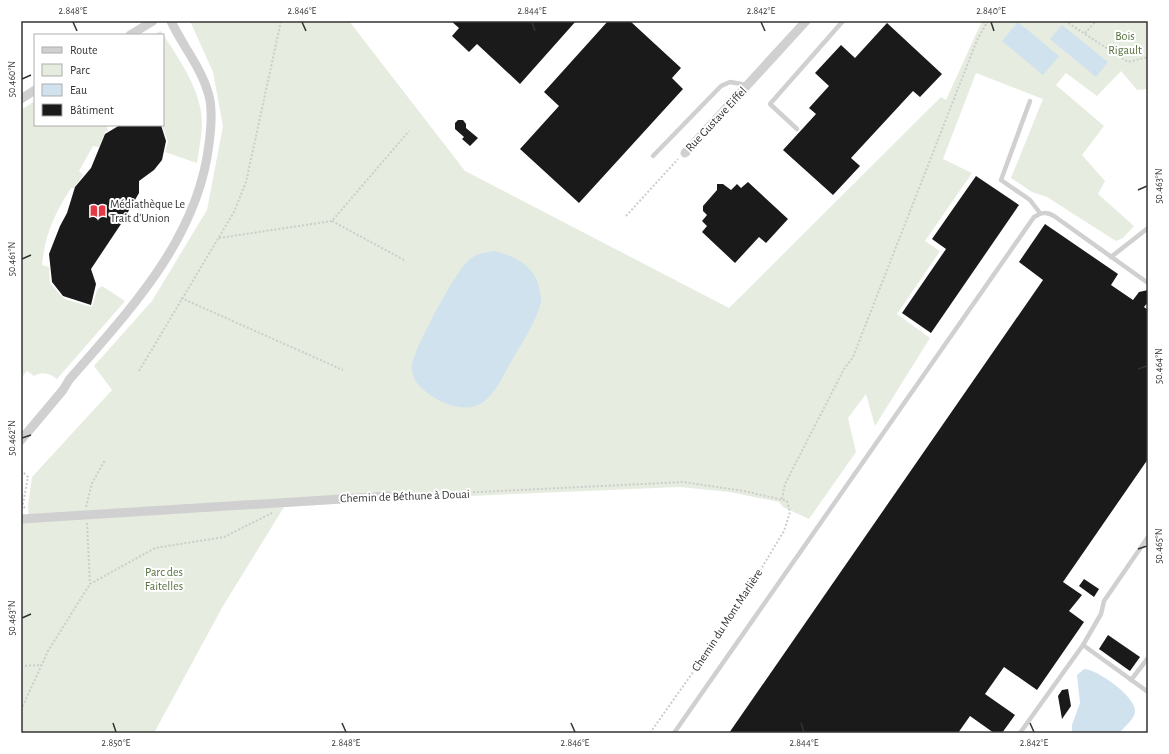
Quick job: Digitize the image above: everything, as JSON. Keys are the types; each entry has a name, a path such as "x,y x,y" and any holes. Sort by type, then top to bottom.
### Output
{"street":[{"path":"132,34 153,21"},
{"path":"21,440 63,390 69,380 137,302 178,238 196,198 207,160 212,124 210,97 201,72 178,37 171,21"},
{"name":"Rue Gustave Eiffel","path":"684,153 806,21"},
{"path":"21,99 34,91"},
{"name":"Chemin de Béthune à Douai","path":"24,518 388,496"}],"lane":[{"path":"797,129 770,104 843,21"},
{"path":"653,156 721,86 730,82 747,85"},
{"path":"1030,102 1001,180 1030,200 1040,213"},
{"path":"674,733 1034,217 1040,213 1048,212 1148,283"},
{"path":"1111,257 1148,228"},
{"path":"1020,733 1082,645 1100,614 1104,601 1148,538"},
{"path":"1082,645 1148,692"},
{"path":"1131,680 1148,658"}],"path":[{"path":"139,372 181,298 234,212 246,182 281,21"},
{"path":"782,499 786,484 844,369 853,357 977,40 988,21"},
{"path":"1065,21 1128,62 1148,57"},
{"path":"1085,33 1096,21"},
{"path":"332,221 409,131"},
{"name":"Rue Gustave Eiffel","path":"626,216 684,153"},
{"path":"219,238 332,221 406,261"},
{"path":"181,298 343,370"},
{"path":"90,584 86,504 92,483 105,460"},
{"path":"21,470 28,478 22,504 24,518"},
{"name":"Chemin de Béthune à Douai","path":"388,496 683,482 744,491 787,501"},
{"name":"Chemin du Mont Marlière","path":"650,733 732,617 784,530 790,512 787,501"},
{"path":"21,710 48,651 90,584 155,548 224,537 276,511 284,502"},
{"path":"21,666 42,664"}],"green space":[{"path":"190,21 349,21 465,171 729,308 941,97 946,100 982,21 1148,21 1148,89 1137,90 1121,71 1097,96 1066,73 1056,85 1104,126 1082,155 1105,181 1098,194 1134,226 1123,238 1116,241 1047,197 1032,192 1011,178 1043,99 976,73 943,159 972,173 925,241 940,251 897,314 930,338 875,426 866,394 848,418 856,452 809,519 783,507 779,502 730,492 680,487 470,496 284,507 223,606 154,733 21,733 21,523 29,523 28,505 32,477 112,390 94,366 152,301 207,210 223,126 213,72"},
{"path":"161,31 163,34 155,34"},
{"path":"164,36 182,64 194,88 198,100 202,126 197,163 165,152 168,142 162,126 164,126"},
{"path":"34,102 34,126 107,126 108,131 105,132 99,147 93,146 79,171 83,175 74,188 71,188 51,225 45,244 42,265 49,267 50,283 64,299 92,307 97,290 102,286 125,301 57,379 46,373 34,376 27,371 21,378 21,110"}],"water":[{"path":"1018,22 1059,56 1043,75 1002,41"},
{"path":"1062,25 1108,62 1096,77 1050,39"},
{"path":"494,251 510,256 530,269 538,283 541,303 528,333 498,386 489,397 484,402 470,407 452,406 434,398 415,380 412,371 414,356 427,327 455,278 463,267 475,256"},
{"path":"1084,669 1098,674 1115,685 1134,705 1135,714 1129,723 1119,733 1072,732 1072,725 1080,703 1077,675"}],"building":[{"path":"451,21 576,21 520,84 477,44 469,52 452,36 459,28"},
{"path":"608,21 630,21 681,68 672,78 683,89 579,203 520,149 559,106 544,92"},
{"path":"887,23 942,74 920,97 913,91 851,158 860,166 833,195 783,150 816,114 809,108 829,86 815,73 841,45 855,58"},
{"path":"458,120 463,120 466,124 466,128 478,138 470,146 462,139 464,137 455,129 455,123"},
{"name":"Médiathèque Le Trait d'Union","path":"118,126 161,126 166,141 162,160 154,170 139,181 139,193 121,224 91,269 96,284 91,305 63,296 52,282 49,254 67,213 75,187 91,168 105,134"},
{"path":"976,176 1019,205 931,333 902,313 946,249 932,239"},
{"path":"748,182 788,219 766,243 759,237 735,263 702,232 707,226 702,221 707,215 703,211 703,206 717,190 717,184 723,184 731,190 737,184 741,188"},
{"path":"1045,224 1118,274 1111,285 1133,300 1139,292 1148,290 1148,302 1144,307 1148,310 1148,459 1063,582 1082,595 1069,611 1084,622 1037,690 1004,667 985,694 1015,715 1002,733 994,733 970,716 958,733 729,733 1043,280 1019,262"},
{"path":"1084,579 1099,589 1094,597 1079,586"},
{"path":"1108,635 1140,657 1130,671 1099,649"},
{"path":"1068,689 1071,706 1062,719 1058,696 1062,690"}],"place":[{"name":"Médiathèque Le Trait d'Union","path":"98,211"}],"park label":[{"name":"Bois Rigault","path":"1125,43"},
{"name":"Parc des Faitelles","path":"164,579"}]}
